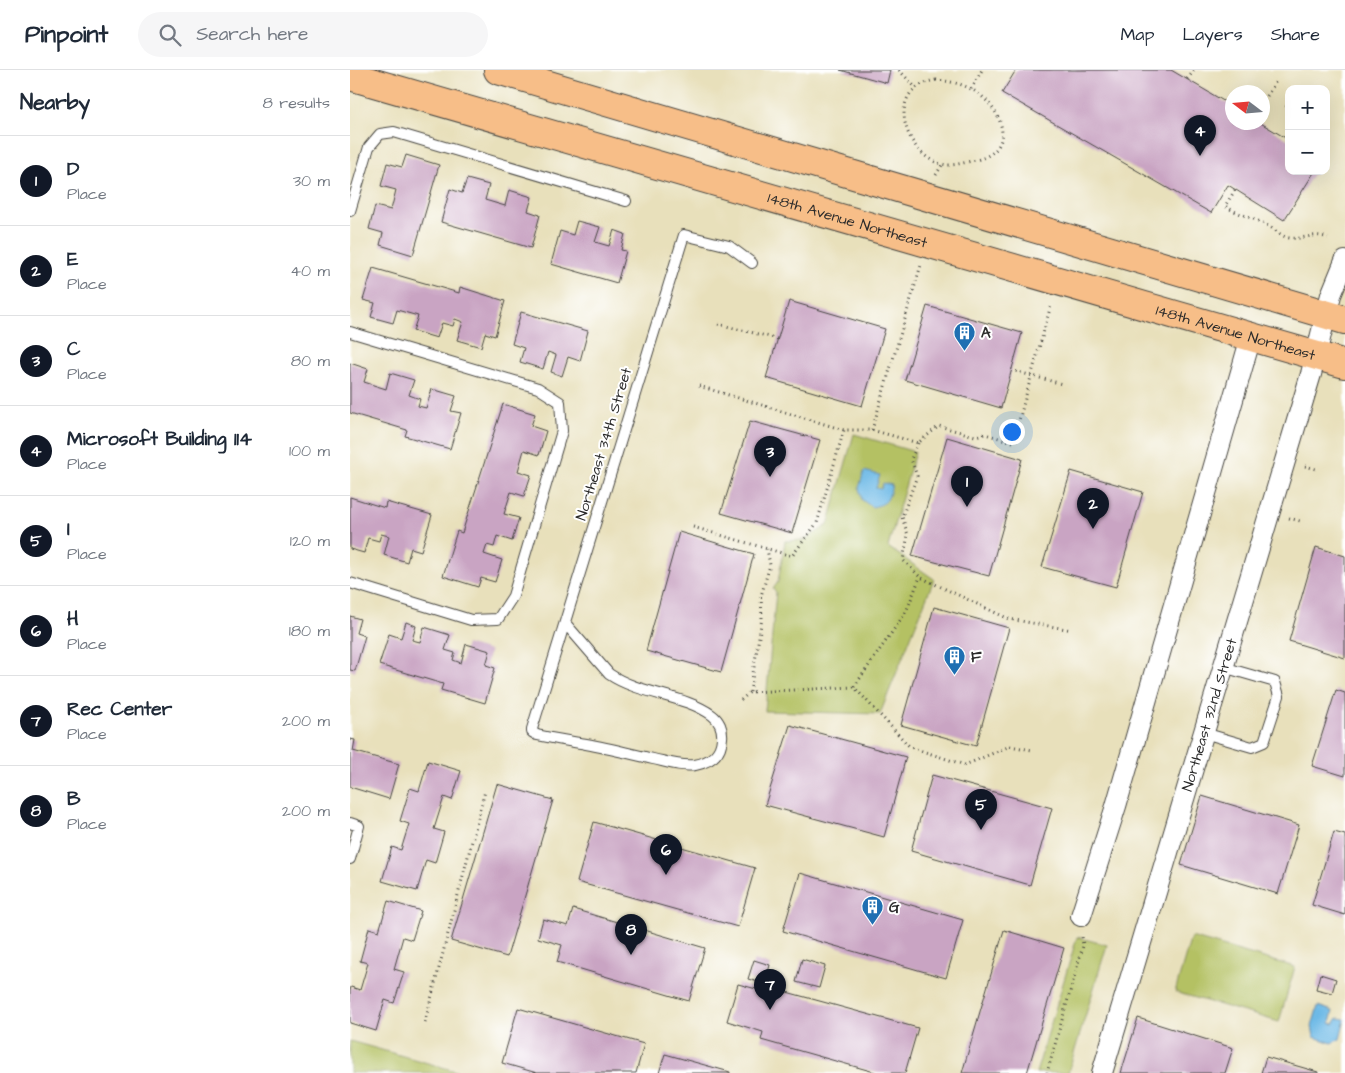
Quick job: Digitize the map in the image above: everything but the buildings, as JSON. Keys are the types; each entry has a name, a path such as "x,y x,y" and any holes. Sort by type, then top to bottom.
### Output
{"main road":[{"path":"498,70 1335,317"},
{"name":"148th Avenue Northeast","path":"350,76 1345,364"}],"street":[{"name":"Northeast 32nd Street","path":"1102,1073 1316,356 1335,317 1331,295 1345,261"},
{"path":"1081,916 1116,806 1251,337"}],"lane":[{"path":"350,211 369,147 380,134 394,132 626,201"},
{"name":"Northeast 34th Street","path":"566,623 610,674 616,678 650,692 699,708 713,715 722,729 720,748 711,759 693,765 683,765 554,739 532,732 684,235 729,246 752,263"},
{"path":"350,332 538,388 560,402 562,430 513,596 498,619 471,620 350,582"},
{"path":"1204,733 1252,747 1259,745 1264,742 1279,696 1275,682 1223,667"},
{"path":"350,823 359,826 350,859"}],"path":[{"path":"899,70 916,88"},
{"path":"971,88 982,70"},
{"path":"1187,79 1193,71"},
{"path":"936,80 953,82 971,88 997,112 1001,124 1002,138 997,148 986,157 942,165 924,156 913,142 906,125 904,109 909,95 916,88 923,82 936,80"},
{"path":"1270,91 1276,80"},
{"path":"934,179 942,165"},
{"path":"1235,190 1225,206 1234,212 1252,217 1289,238 1319,234 1328,238"},
{"path":"872,430 922,262"},
{"path":"1053,300 1013,442 985,434 975,436 939,426 918,443 911,459 917,476 902,517 908,535 903,560 920,577 1009,619 1072,630"},
{"path":"718,324 778,339"},
{"path":"1011,370 1062,384"},
{"path":"699,386 844,430 872,430 918,443"},
{"path":"693,527 792,556 816,522 844,430"},
{"path":"750,692 762,618 761,596 770,565 767,549"},
{"path":"854,687 906,612 920,577"},
{"path":"741,700 750,692 854,687 910,747 965,765 1010,746 1032,750"},
{"path":"425,1022 486,791"},
{"path":"1047,1073 1083,946 1081,916"}],"green space":[{"path":"854,434 915,452 888,547 934,579 880,714 765,711 776,592 773,589 778,582 785,541 804,540 828,525"},
{"path":"1077,937 1107,945 1068,1073 1036,1073"},
{"path":"1191,937 1295,967 1279,1022 1175,992"},
{"path":"350,1041 463,1073 350,1073"}],"water":[{"path":"864,471 880,475 876,488 881,489 883,483 892,485 888,498 884,503 872,507 862,500 859,488"},
{"path":"1318,1006 1333,1011 1330,1023 1334,1024 1338,1018 1345,1019 1340,1039 1332,1043 1314,1037 1312,1026"}],"place":[{"name":"Microsoft Building 114","path":"1200,156"},
{"name":"A","path":"965,352"},
{"name":"C","path":"770,477"},
{"name":"D","path":"967,507"},
{"name":"E","path":"1093,529"},
{"name":"F","path":"955,676"},
{"name":"I","path":"981,830"},
{"name":"H","path":"666,875"},
{"name":"G","path":"873,926"},
{"name":"B","path":"631,955"},
{"name":"Rec Center","path":"770,1010"}]}
